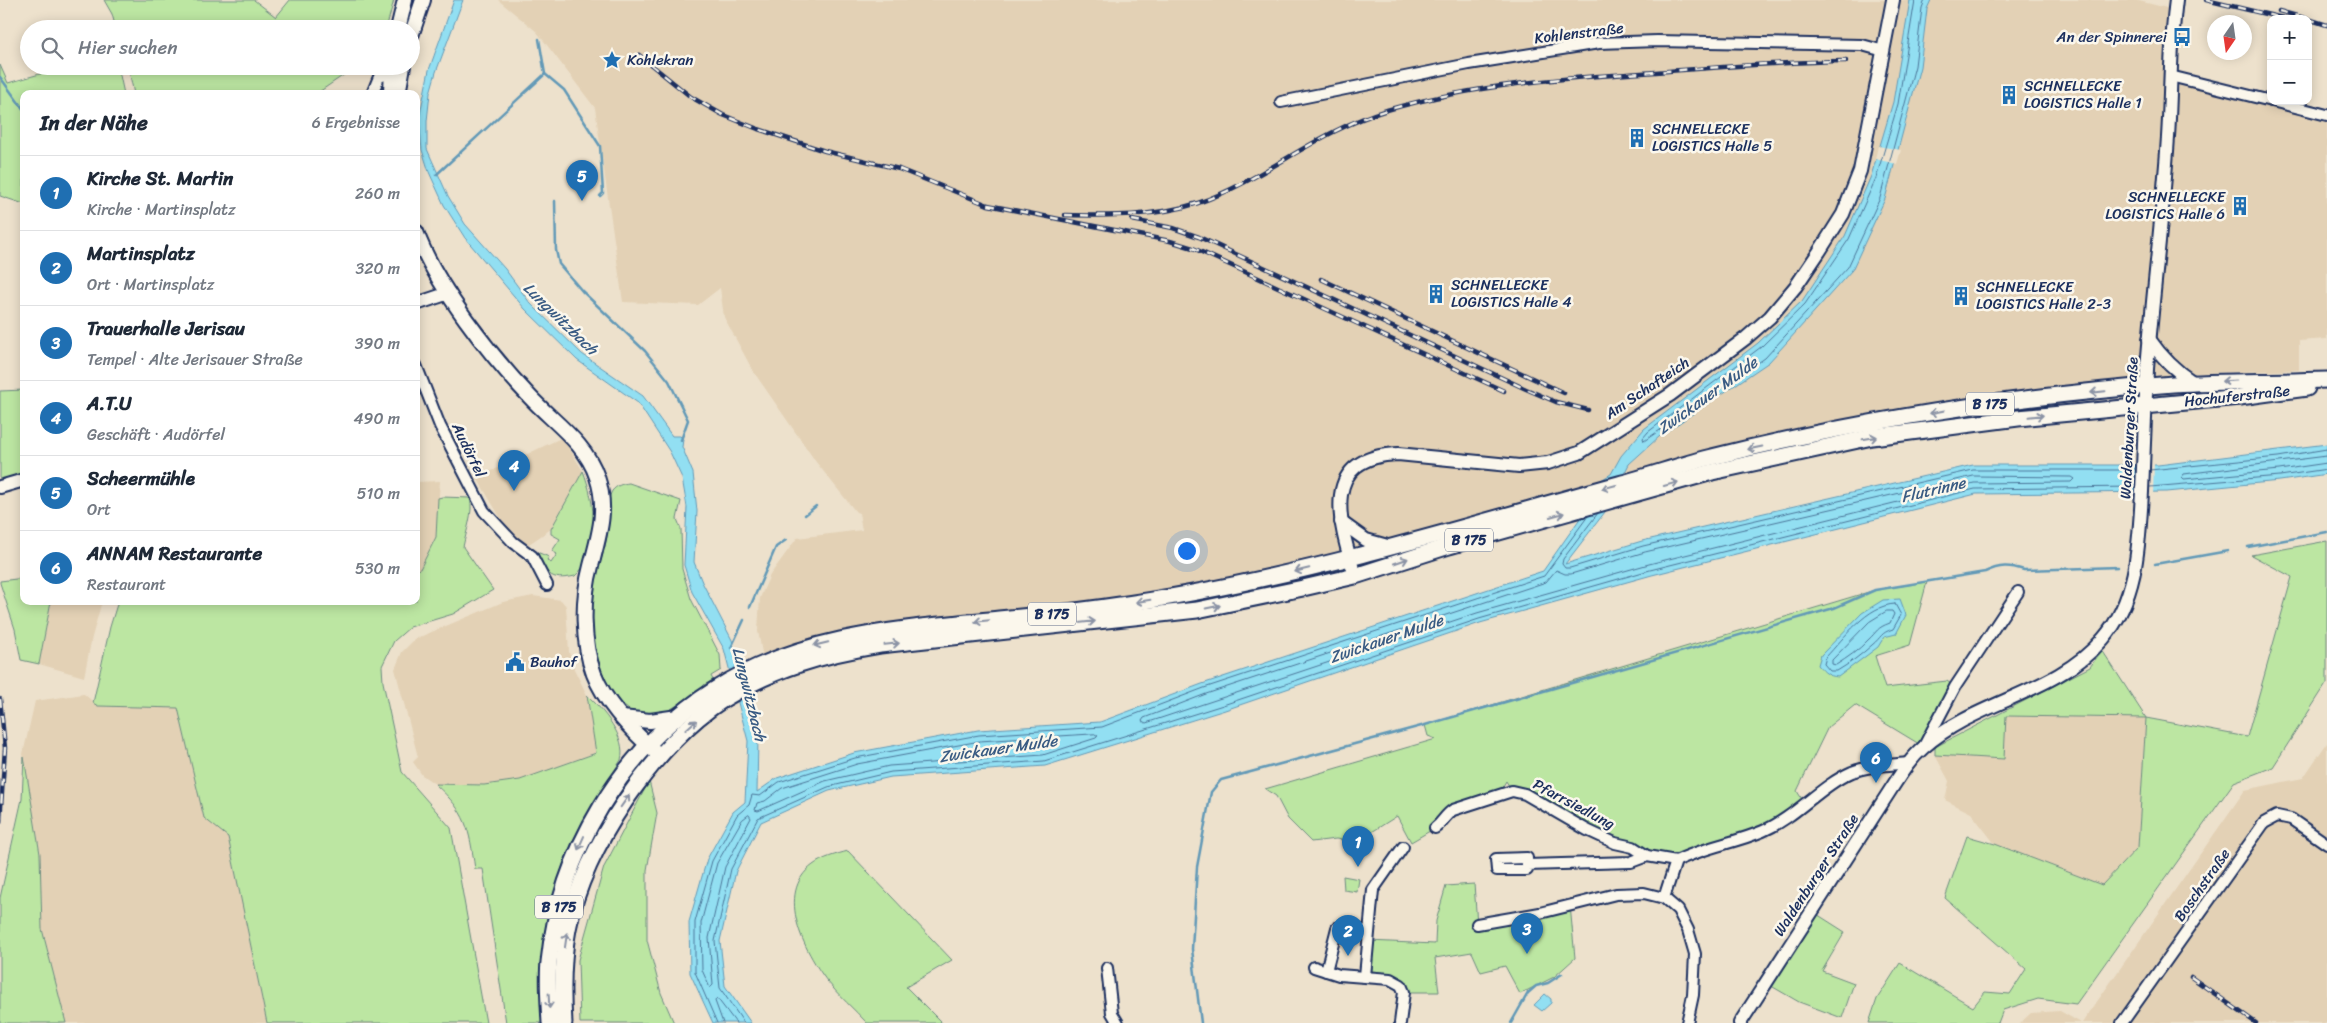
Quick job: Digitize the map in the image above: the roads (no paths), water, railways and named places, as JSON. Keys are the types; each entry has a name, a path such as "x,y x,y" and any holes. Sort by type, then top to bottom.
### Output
{"main road":[{"path":"400,20 405,0"},
{"path":"416,20 423,0"},
{"path":"392,90 394,75"},
{"path":"396,75 398,90"},
{"path":"420,241 429,262 449,293 507,372 531,398 559,423 588,456 597,477 602,502 601,532 590,568 584,608 587,644 594,674 622,718 660,756"},
{"name":"Hochuferstraße","path":"2146,387 2194,383 2327,382"},
{"name":"Hochuferstraße","path":"2146,406 2240,398 2327,382"},
{"name":"B 175","path":"758,673 847,650 1197,610 1355,576 1585,500 1631,480 1726,454 1948,410 2016,400 2146,387"},
{"name":"B 175","path":"550,1023 549,962 555,924 572,864 589,827 620,778 648,746 678,717 758,673 815,645 848,637 903,629 1110,607 1191,594 1350,559 1585,500 1624,496 1767,459 1872,437 2018,418 2146,406"},
{"name":"B 175","path":"564,1023 563,961 568,928 594,857 618,811 660,756 721,693"},
{"path":"622,718 650,721 678,717"}],"street":[{"name":"Am Schafteich","path":"1355,576 1341,522 1339,498 1344,481 1352,470 1365,460 1381,454 1398,454 1519,466 1548,463 1579,453 1670,395 1746,338 1770,317 1796,286 1843,214 1860,171 1893,0"},
{"name":"Waldenburger Straße","path":"1740,1023 1909,763 1924,747 1949,728 2053,679 2079,662 2103,639 2120,614 2131,585 2139,544 2146,424 2146,387 2168,137 2170,76 2176,0"},
{"name":"Kohlenstraße","path":"1281,102 1460,66 1599,43 1657,41 1862,45 1884,51"},
{"path":"374,90 379,77 383,75"},
{"path":"2170,76 2267,100"},
{"path":"2288,105 2327,115"},
{"path":"420,303 449,293"},
{"path":"2150,339 2163,359 2194,383"},
{"name":"Audörfel","path":"420,375 440,426 484,511 513,542 532,556 547,585"},
{"path":"0,487 20,481"},
{"path":"1341,522 1366,540 1393,547"},
{"name":"Waldenburger Straße","path":"1924,747 1955,687 2018,592"},
{"path":"1664,898 1676,861 1693,853 1763,831 1782,821 1854,771 1870,767 1909,763"},
{"name":"Pfarrsiedlung","path":"1435,828 1453,810 1512,792 1525,794 1587,830 1615,842 1633,847 1647,856 1676,861"},
{"name":"Boschstraße","path":"2122,1023 2264,823 2277,816 2291,819 2327,844"},
{"path":"1365,976 1373,890 1403,847"},
{"name":"Pfarrsiedlung","path":"1527,865 1631,862 1647,856"},
{"path":"1477,924 1540,913 1616,894 1644,893 1664,898 1678,910 1688,930 1695,954 1693,995 1687,1023"},
{"path":"1326,971 1337,928 1368,931"},
{"path":"1314,967 1340,975 1390,979 1401,986 1404,992 1400,1023"},
{"path":"1107,968 1112,1013 1118,1023"}],"water":[{"path":"454,0 463,0 436,72 430,93 427,121 427,149 448,196 465,224 505,269 530,303 582,354 643,396 672,436 680,436 683,439 682,447 693,473 697,511 694,562 702,582 732,640 758,738 757,792 777,778 854,753 978,730 1100,722 1202,684 1543,571 1581,517 1601,480 1611,474 1621,456 1644,429 1758,343 1802,301 1845,236 1871,176 1893,102 1910,0 1931,0 1927,9 1920,67 1885,199 1852,270 1769,362 1660,436 1629,464 1605,512 1565,564 1642,541 1973,465 2158,465 2327,444 2327,474 2280,481 2167,492 1976,494 1652,575 1480,623 1225,710 1045,766 891,777 829,791 761,822 736,871 720,941 725,986 751,1023 713,1023 690,973 689,922 707,859 733,812 745,802 748,741 724,649 692,592 684,565 687,507 682,478 670,452 638,403 577,360 525,309 465,238 444,205 429,172 422,150 420,114 429,70"},
{"path":"1900,599 1906,615 1896,634 1884,637 1878,647 1838,677 1827,674 1818,665 1821,655 1862,613 1883,600"},
{"path":"1545,994 1551,999 1551,1003 1542,1011 1534,1005"}],"waterway":[{"path":"539,39 545,74 564,90 600,146 603,193 600,196"},
{"path":"436,175 545,74"},
{"path":"0,77 20,104"},
{"path":"555,201 556,250 559,264 582,291 645,351 669,381 688,420 681,440"},
{"path":"805,515 816,506"},
{"path":"2248,547 2327,532"},
{"path":"750,607 776,547 786,540"},
{"path":"2155,564 2228,551"},
{"path":"1201,1023 1192,949 1197,867 1211,792 1221,780 1425,725 1834,608 1875,590 1985,572 2005,566 2024,570 2118,567"},
{"name":"Lungwitzbach","path":"731,648 744,620"},
{"path":"1511,1023 1528,993 1536,986 1548,983 1562,974"}],"railway":[{"path":"2206,0 2270,15"},
{"path":"2279,11 2294,15"},
{"path":"2312,20 2327,25"},
{"path":"639,55 691,97 723,115 758,129 825,151 899,169 988,205 1170,241 1193,248 1504,391"},
{"path":"1065,215 1116,215 1182,208 1246,182 1337,130 1361,119 1387,110 1454,94 1487,88 1587,77 1798,62 1846,61"},
{"path":"1132,220 1173,228 1199,237 1526,389 1556,402 1588,410"},
{"path":"1321,279 1564,393"},
{"path":"0,699 5,748 0,822"},
{"path":"2191,977 2256,1023"}],"place":[{"name":"An der Spinnerei","path":"2182,37"},
{"name":"Kohlekran","path":"612,60"},
{"name":"SCHNELLECKE LOGISTICS Halle 1","path":"2009,95"},
{"name":"SCHNELLECKE LOGISTICS Halle 5","path":"1637,138"},
{"name":"Scheermühle","path":"582,201"},
{"name":"SCHNELLECKE LOGISTICS Halle 6","path":"2240,206"},
{"name":"SCHNELLECKE LOGISTICS Halle 4","path":"1436,294"},
{"name":"SCHNELLECKE LOGISTICS Halle 2-3","path":"1961,296"},
{"name":"A.T.U","path":"514,491"},
{"name":"Bauhof","path":"515,662"},
{"name":"ANNAM Restaurante","path":"1876,783"},
{"name":"Kirche St. Martin","path":"1358,867"},
{"name":"Trauerhalle Jerisau","path":"1527,954"},
{"name":"Martinsplatz","path":"1348,956"}],"water label":[{"name":"Zwickauer Mulde","path":"1707,395"},
{"name":"Flutrinne","path":"1933,489"},
{"name":"Zwickauer Mulde","path":"1386,638"},
{"name":"Zwickauer Mulde","path":"998,748"}]}
